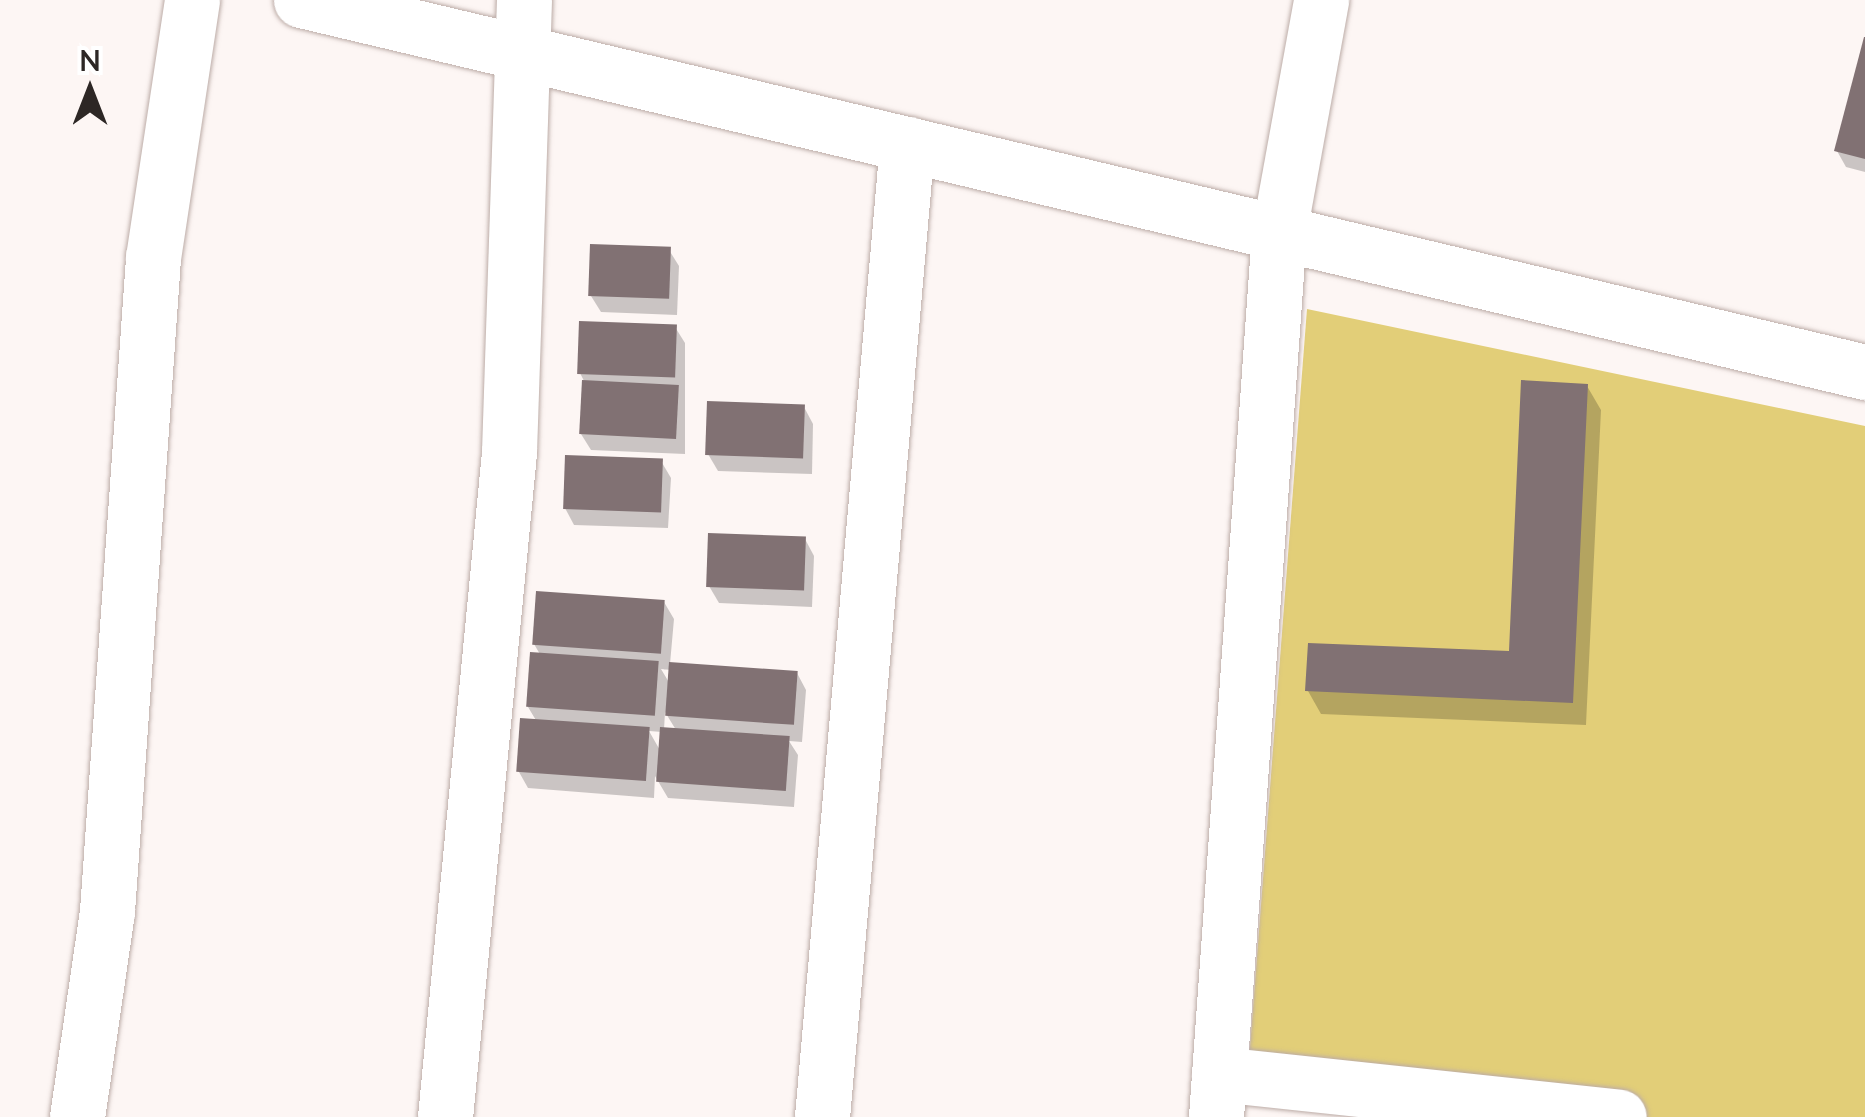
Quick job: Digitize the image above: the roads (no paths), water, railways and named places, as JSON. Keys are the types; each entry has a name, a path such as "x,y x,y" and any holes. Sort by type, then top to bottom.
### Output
{"street":[{"path":"77,1117 107,911 153,258 192,0"},
{"path":"302,0 522,26 907,144 1865,372"},
{"path":"1322,0 1279,232 1217,1096 1618,1117"},
{"path":"445,1117 509,452 522,26"},
{"path":"822,1117 907,144"}]}
